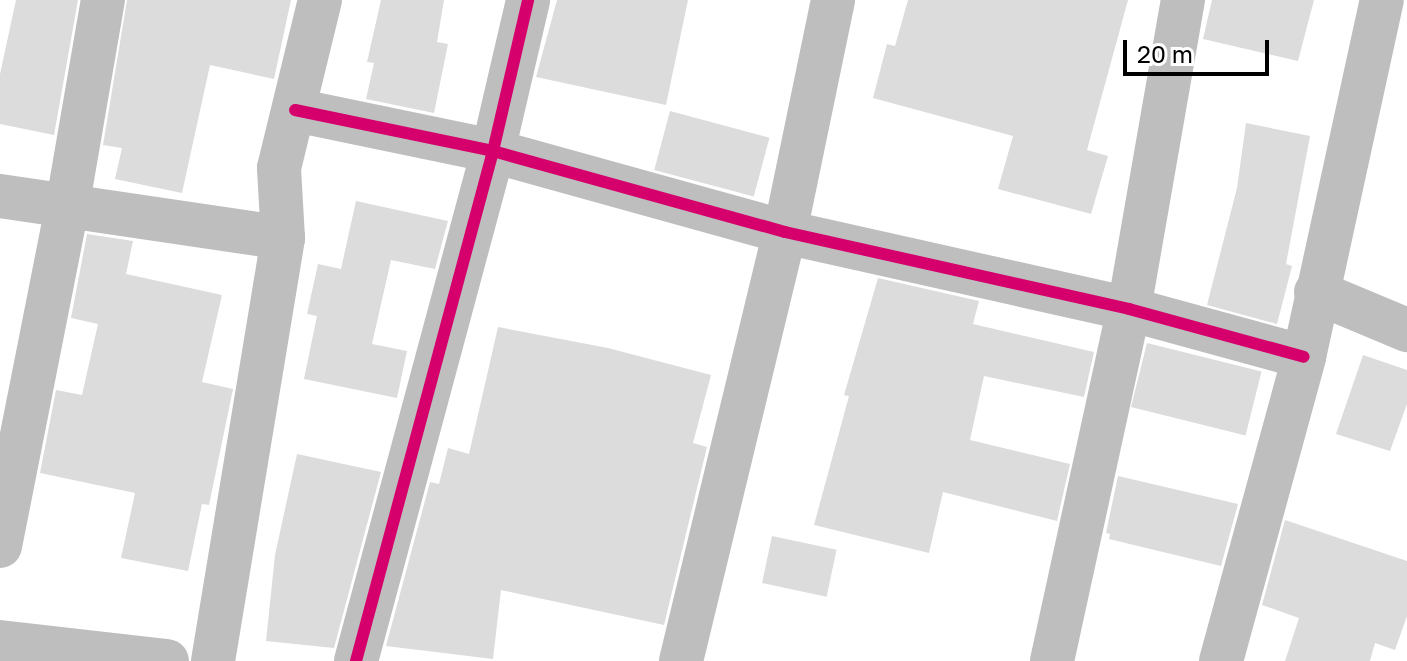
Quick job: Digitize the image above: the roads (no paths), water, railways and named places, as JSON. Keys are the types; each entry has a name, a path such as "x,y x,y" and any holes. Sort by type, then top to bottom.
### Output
{"street":[{"path":"0,546 67,208 103,0"},
{"path":"213,661 283,238 279,168 320,0"},
{"path":"356,661 493,151 528,0"},
{"path":"681,661 785,232 833,0"},
{"path":"1052,661 1129,309 1183,0"},
{"path":"1221,661 1304,357 1382,0"},
{"path":"295,110 493,151 785,232 1129,309 1304,357"},
{"path":"0,196 283,238"},
{"path":"1316,292 1407,330"},
{"path":"0,642 167,661"}]}
